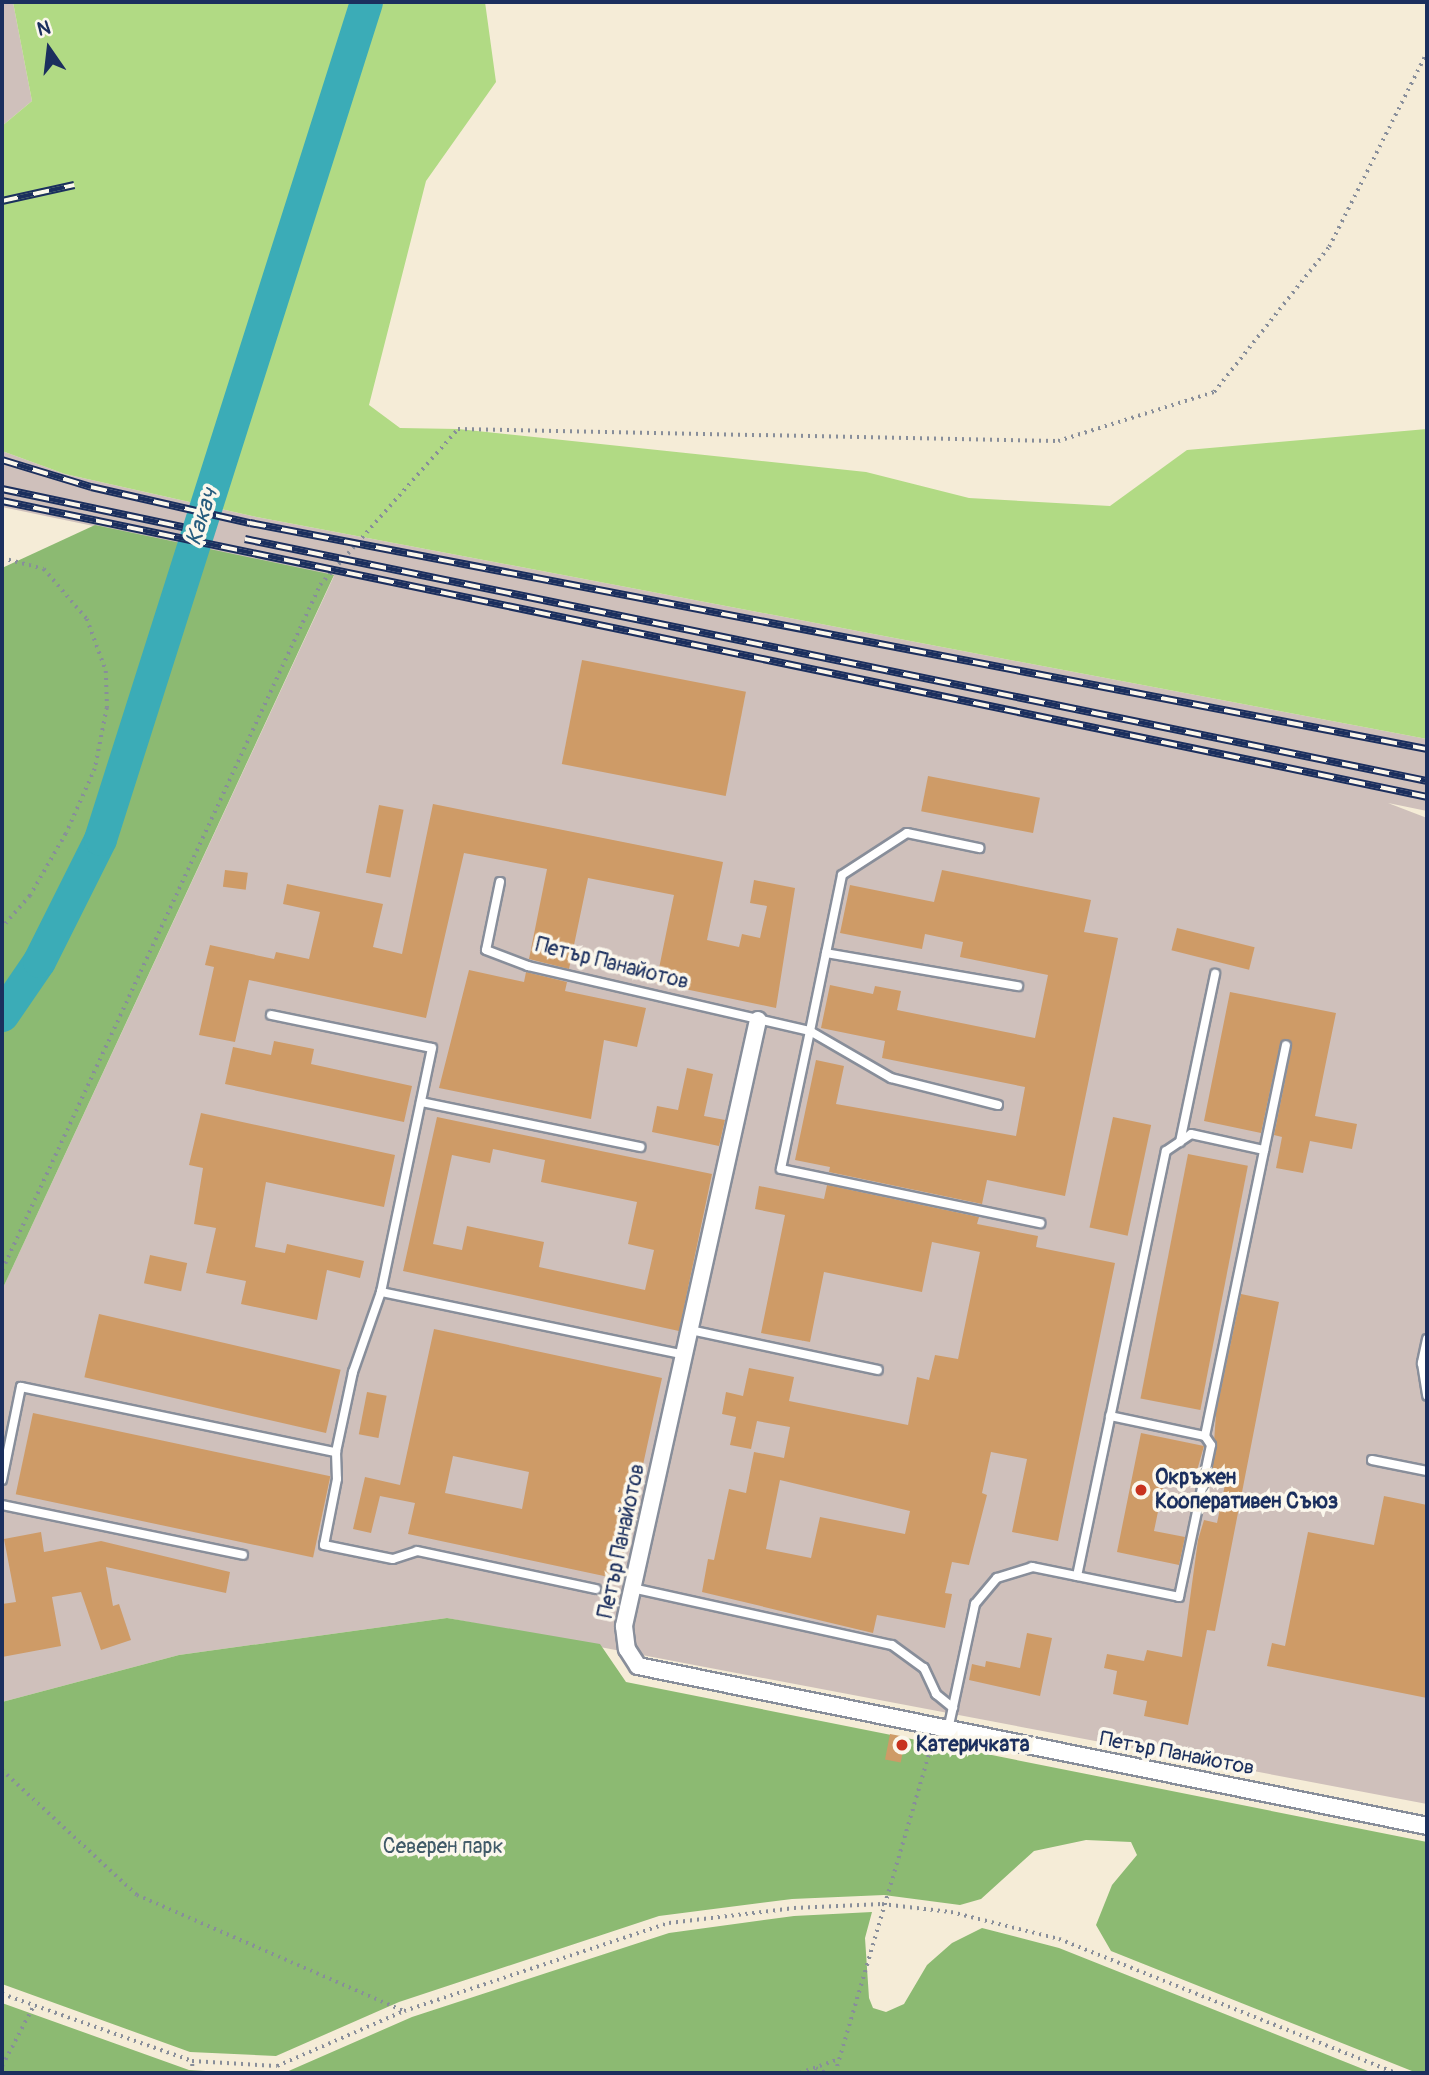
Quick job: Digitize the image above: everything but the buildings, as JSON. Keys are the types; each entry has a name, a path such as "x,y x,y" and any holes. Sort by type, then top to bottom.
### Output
{"street":[{"name":"Петър Панайотов","path":"758,1020 632,1588 624,1638 638,1666 1427,1826"}],"lane":[{"path":"979,848 907,833 842,875 781,1169 1040,1223"},
{"name":"Петър Панайотов","path":"500,882 486,950 528,966 758,1020"},
{"path":"826,953 1018,986"},
{"path":"1180,1142 1215,974"},
{"path":"271,1015 432,1048 381,1292 352,1372 336,1452 337,1479 324,1545 393,1559 417,1551 596,1588"},
{"path":"758,1020 810,1031 891,1078 998,1105"},
{"path":"1205,1436 1286,1045"},
{"path":"421,1102 640,1147"},
{"path":"1077,1576 1166,1151 1191,1135 1265,1150"},
{"path":"381,1292 685,1355"},
{"path":"690,1330 878,1370"},
{"path":"1427,1339 1422,1363 1427,1396"},
{"path":"2,1480 21,1388 336,1452"},
{"path":"942,1729 953,1708 975,1604 997,1578 1032,1567 1179,1597 1211,1445 1205,1436 1110,1416"},
{"path":"1372,1460 1427,1471"},
{"path":"2,1505 243,1555"},
{"path":"632,1588 892,1644 924,1668 936,1694 953,1708"}],"path":[{"path":"2,1270 320,585 458,429 1058,441 1214,392 1329,247 1427,52"},
{"path":"2,558 44,569 87,619 106,671 107,708 95,769 66,834 30,896 2,929"},
{"path":"835,2073 882,1904 942,1729"},
{"path":"2,1770 137,1895 404,2011"},
{"path":"2,1994 192,2061 277,2066 404,2011 668,1923 794,1908 882,1904 951,1912 1059,1939 1396,2073"},
{"path":"2,2066 33,2007"},
{"path":"800,2073 839,2059"},
{"path":"192,2061 192,2073"},
{"path":"816,2068 826,2073"}],"shaded area":[{"path":"2,2 13,2 32,101 2,126"},
{"path":"2,451 65,474 252,516 1427,739 1427,811 1388,803 1427,818 1427,1804 447,1618 179,1655 2,1702 2,1290 334,576 2,507"}],"green space":[{"path":"13,2 485,2 496,82 426,181 369,405 400,428 458,429 866,472 969,498 1110,506 1187,450 1427,429 1427,739 252,516 65,474 2,451 2,126 32,101"},
{"path":"95,525 334,575 2,1290 2,568"},
{"name":"Северен парк","path":"447,1618 600,1644 626,1682 1427,1842 1427,2073 1417,2073 1111,1951 1096,1925 1112,1885 1137,1855 1131,1842 1086,1840 1034,1851 981,1899 960,1905 884,1895 792,1899 659,1916 399,2002 276,2056 190,2052 2,1984 2,1702 179,1655"},
{"path":"872,1912 865,1938 869,1998 873,2008 886,2012 904,2004 927,1965 952,1943 982,1928 1059,1948 1373,2073 284,2073 412,2017 669,1933 794,1916"},
{"path":"2,2003 189,2070 240,2073 2,2073"}],"waterway":[{"name":"Какач","path":"2,1015 39,961 100,839 366,2"}],"railway":[{"path":"2,201 74,185"},
{"path":"2,460 91,487 250,523 1427,749"},
{"path":"2,489 183,527"},
{"path":"2,501 1427,797"},
{"path":"245,539 1427,781"}],"place":[{"name":"Окръжен Кооперативен Съюз","path":"1141,1490"},
{"name":"Катеричката","path":"902,1745"}]}
